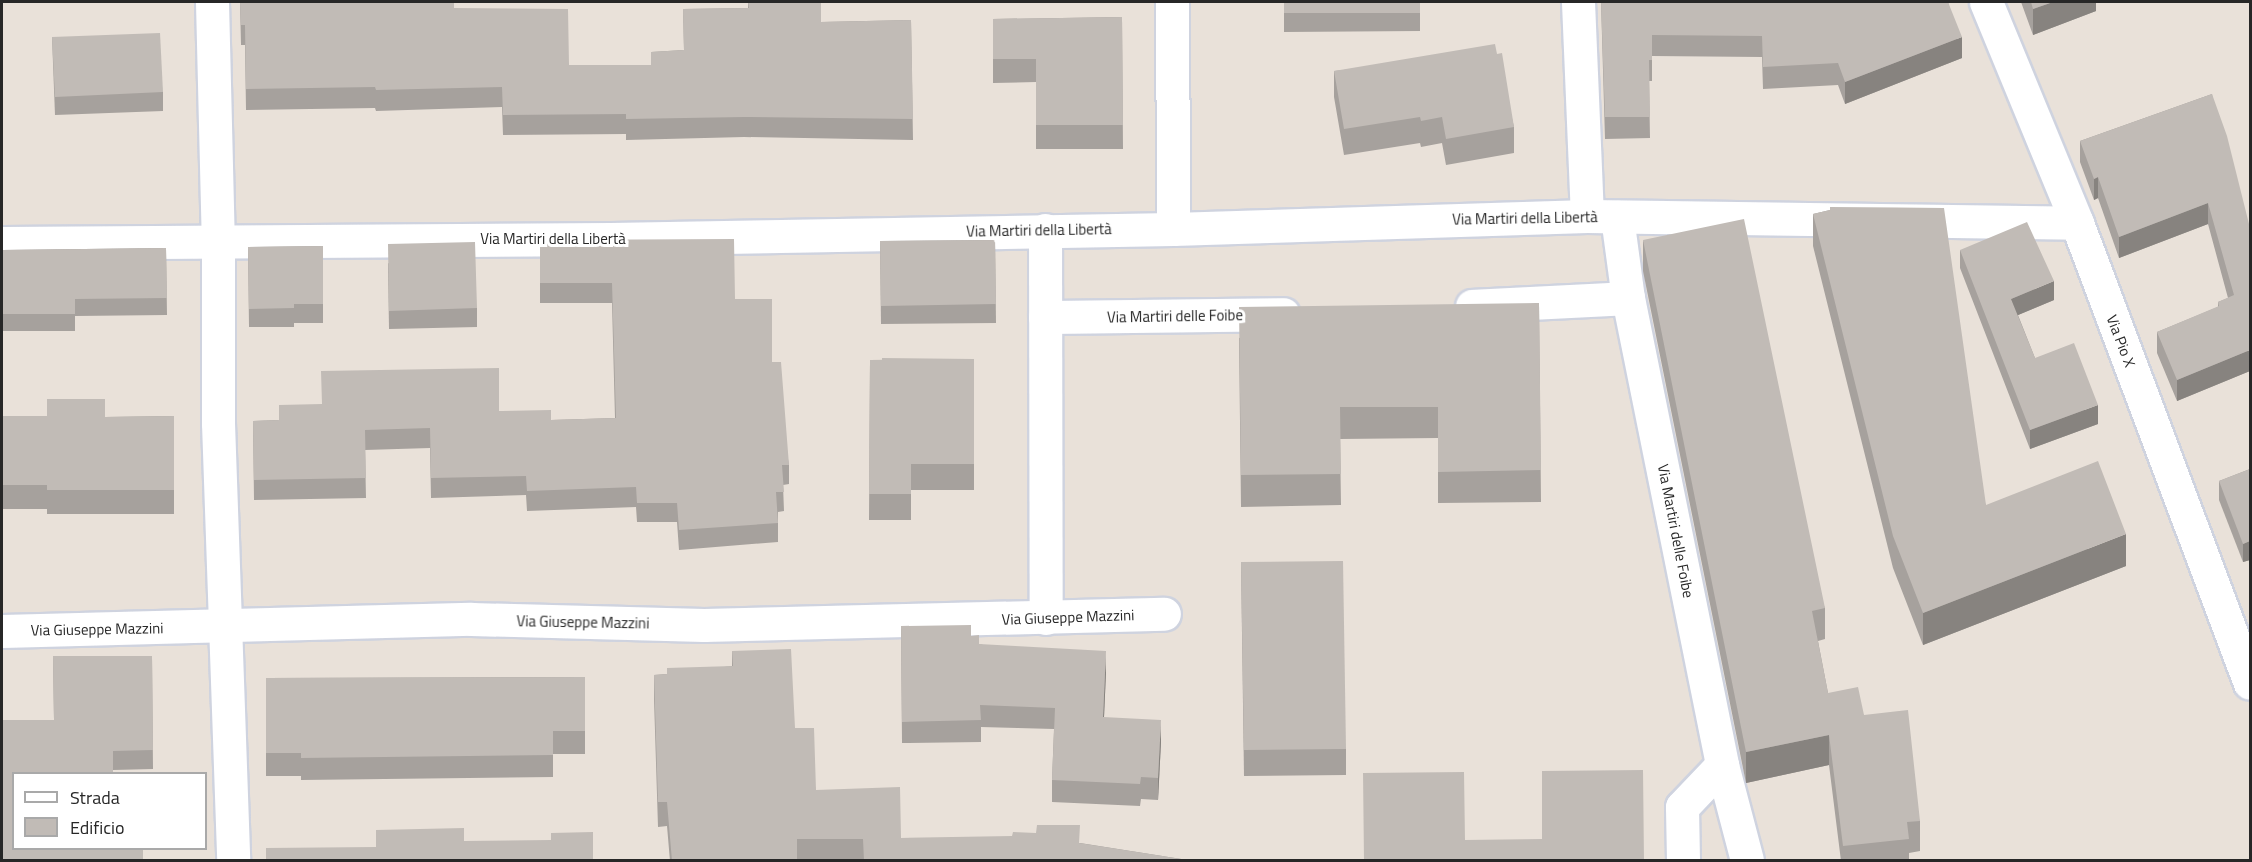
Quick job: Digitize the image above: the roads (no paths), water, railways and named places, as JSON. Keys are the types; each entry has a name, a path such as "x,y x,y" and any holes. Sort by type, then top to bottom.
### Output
{"street":[{"path":"212,2 218,240 218,423 233,861"},
{"path":"1172,2 1173,229"},
{"name":"Via Martiri delle Foibe","path":"1578,2 1602,217 1628,298 1722,765 1747,861"},
{"name":"Via Pio X","path":"1986,2 2077,223 2250,683"},
{"name":"Via Martiri della Libertà","path":"2,243 611,239 1173,229 1602,217 2077,223"},
{"path":"1045,230 1046,618"},
{"path":"1441,308 1628,298"},
{"name":"Via Martiri delle Foibe","path":"1045,317 1313,313"},
{"name":"Via Giuseppe Mazzini","path":"2,631 471,619 704,625 1164,614"},
{"path":"1683,861 1682,807 1722,765"}]}
